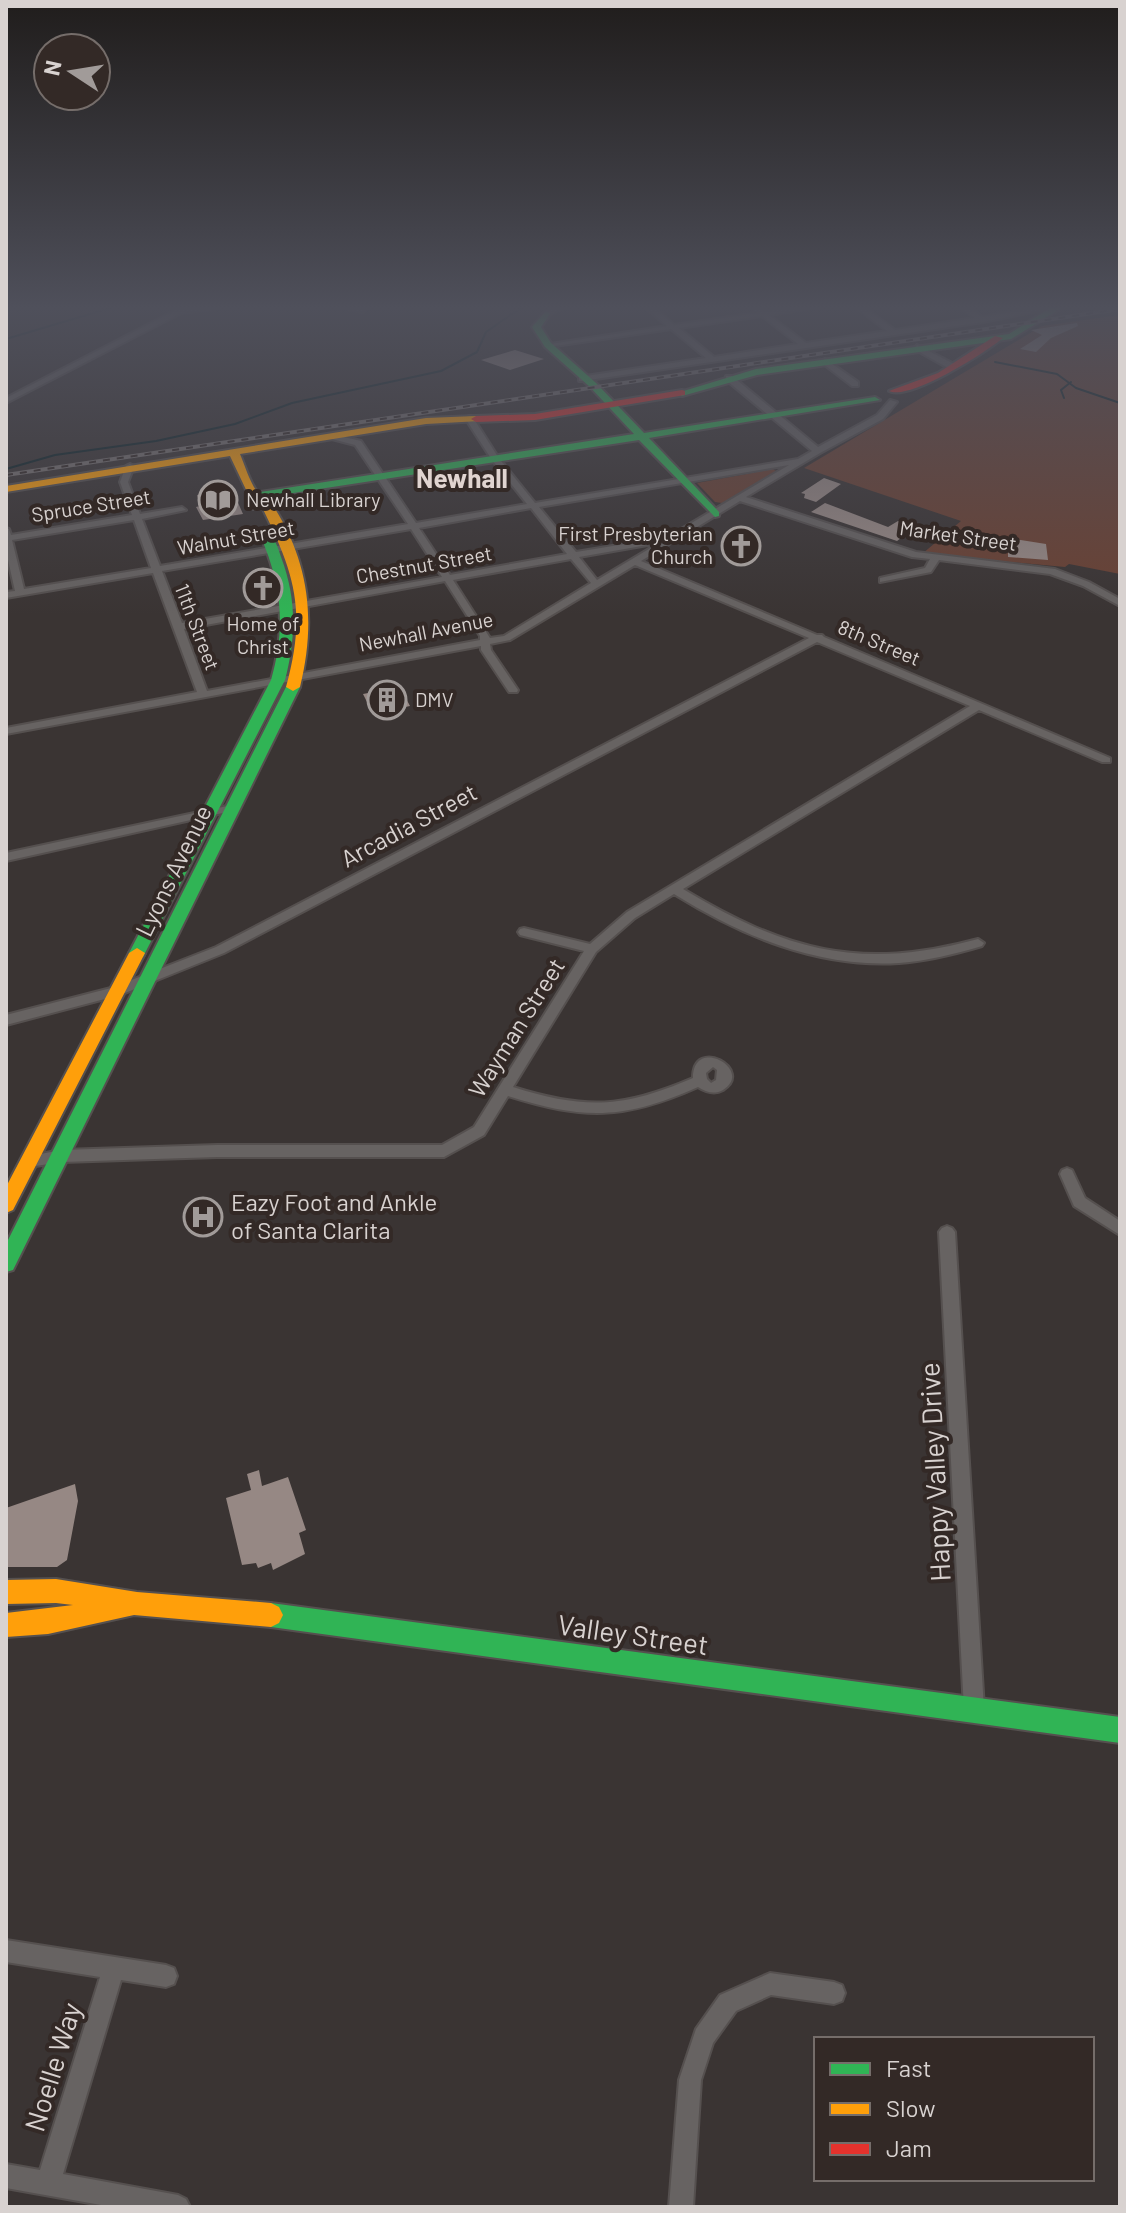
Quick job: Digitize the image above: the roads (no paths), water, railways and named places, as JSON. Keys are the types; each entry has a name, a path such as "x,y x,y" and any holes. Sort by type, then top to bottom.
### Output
{"main road":[{"path":"6,489 104,471 127,474 233,451 331,436 364,437 469,418 521,418 592,408"},
{"path":"611,408 715,514"},
{"path":"254,496 810,408"},
{"name":"Lyons Avenue","path":"6,1264 232,808 288,678 290,641 300,606 289,587 280,548 251,504 254,496 233,451"},
{"name":"Lyons Avenue","path":"6,1205 209,811 288,678"},
{"name":"Valley Street","path":"6,1592 56,1591 137,1604 237,1610 1120,1730"},
{"name":"Valley Street","path":"6,1625 48,1622 137,1604"}],"street":[{"path":"767,408 817,451"},
{"name":"Newhall Avenue","path":"6,731 512,636 817,451 880,417 880,408"},
{"path":"469,418 495,458 597,585"},
{"path":"364,437 380,476 485,636 486,650 513,690"},
{"name":"Walnut Street","path":"6,595 804,460"},
{"name":"11th Street","path":"127,474 138,517 203,694"},
{"name":"Market Street","path":"742,499 893,550 935,559 1052,571 1086,584 1120,603"},
{"name":"Spruce Street","path":"7,535 182,510"},
{"path":"7,535 20,593"},
{"name":"Chestnut Street","path":"178,627 677,537"},
{"path":"883,580 928,570 935,559"},
{"name":"8th Street","path":"636,562 1106,760"},
{"name":"Arcadia Street","path":"6,1020 115,992 220,950 819,637"},
{"name":"Wayman Street","path":"29,1161 62,1156 444,1151 479,1131 592,949 631,915 978,706"},
{"path":"6,857 232,808"},
{"path":"676,890 732,924 841,957 919,959 978,943"},
{"path":"524,932 592,949"},
{"path":"506,1090 551,1105 600,1112 630,1107 700,1081"},
{"path":"1067,1174 1079,1202 1120,1229"},
{"name":"Happy Valley Drive","path":"947,1232 974,1709"},
{"path":"6,1951 166,1976"},
{"name":"Noelle Way","path":"48,2183 114,1968"},
{"path":"681,2207 690,2080 704,2037 728,2003 770,1984 834,1993"},
{"path":"6,2176 178,2207"}],"waterway":[{"path":"6,469 55,455 156,441 235,424 278,408"}],"railway":[{"path":"6,475 454,408"}],"place":[{"name":"Newhall Library","path":"218,500"},
{"name":"First Presbyterian Church","path":"741,546"},
{"name":"Home of Christ","path":"263,588"},
{"name":"DMV","path":"387,700"},
{"name":"Eazy Foot and Ankle of Santa Clarita","path":"203,1217"}],"district":[{"name":"Newhall","path":"462,479"}]}
